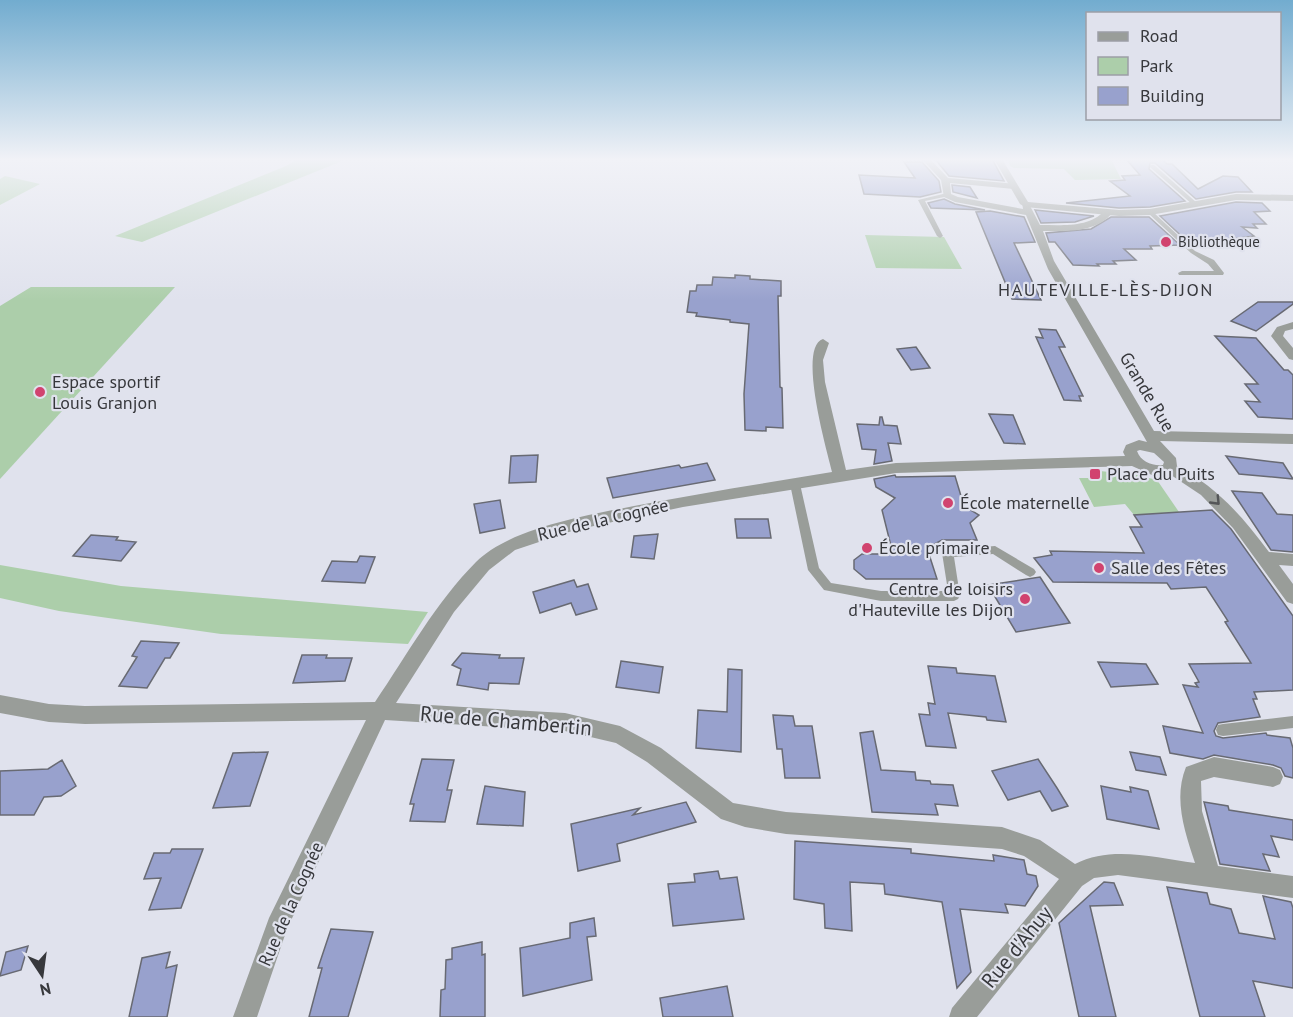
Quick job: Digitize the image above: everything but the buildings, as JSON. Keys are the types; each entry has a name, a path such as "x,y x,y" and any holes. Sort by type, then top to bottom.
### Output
{"street":[{"path":"1016,206 1150,212 1181,206"},
{"name":"Grande Rue","path":"1028,208 1039,228 1042,245 1053,269 1150,435 1158,448 1171,461 1169,468"},
{"path":"1039,228 1084,225 1102,219 1108,212"},
{"path":"1293,325 1281,329 1277,336 1293,356"},
{"path":"823,344 817,360 819,382 840,476"},
{"path":"1150,435 1293,439"},
{"path":"1135,461 1130,452 1134,446 1146,445 1158,448"},
{"name":"Rue de la Cognée","path":"245,1017 278,926 380,711 462,588 483,565 509,546 574,524 683,502 896,468 1135,461 1153,470 1169,468"},
{"path":"1169,468 1191,480 1212,496 1293,597"},
{"path":"1264,558 1293,560"},
{"name":"Rue de Chambertin","path":"0,704 48,713 85,715 380,711 534,719 600,729 620,735 641,746 728,813 786,823 1002,838 1022,842 1042,852 1074,878"},
{"path":"1210,876 1191,807 1189,786 1193,774 1214,767 1273,777"},
{"path":"1074,878 1084,870 1096,865 1118,864 1293,887"},
{"name":"Rue d'Ahuy","path":"961,1017 1074,878"}],"lane":[{"path":"924,206 940,236"},
{"path":"1150,212 1193,252 1211,262 1220,273 1182,273"},
{"path":"795,484 814,570 828,587 881,596 954,596 948,553 995,550 1030,572"},
{"path":"1223,730 1293,722"}],"green space":[{"path":"187,206 230,206 142,242 115,236"},
{"path":"865,235 944,237 962,269 876,268"},
{"name":"Espace sportif Louis Granjon","path":"31,287 175,287 0,479 0,306"},
{"path":"1100,471 1137,475 1157,480 1179,512 1134,515 1125,504 1094,507 1079,478 1101,478"},
{"path":"0,565 121,586 428,612 408,644 221,634 59,611 0,598"}],"place":[{"name":"Bibliothèque","path":"1166,242"},
{"name":"Espace sportif Louis Granjon","path":"40,392"},
{"name":"Place du Puits","path":"1095,474"},
{"name":"École maternelle","path":"948,503"},
{"name":"École primaire","path":"867,548"},
{"name":"Salle des Fêtes","path":"1099,568"},
{"name":"Centre de loisirs d'Hauteville les Dijon","path":"1025,599"}],"district":[{"name":"HAUTEVILLE-LÈS-DIJON","path":"1106,290"}]}
